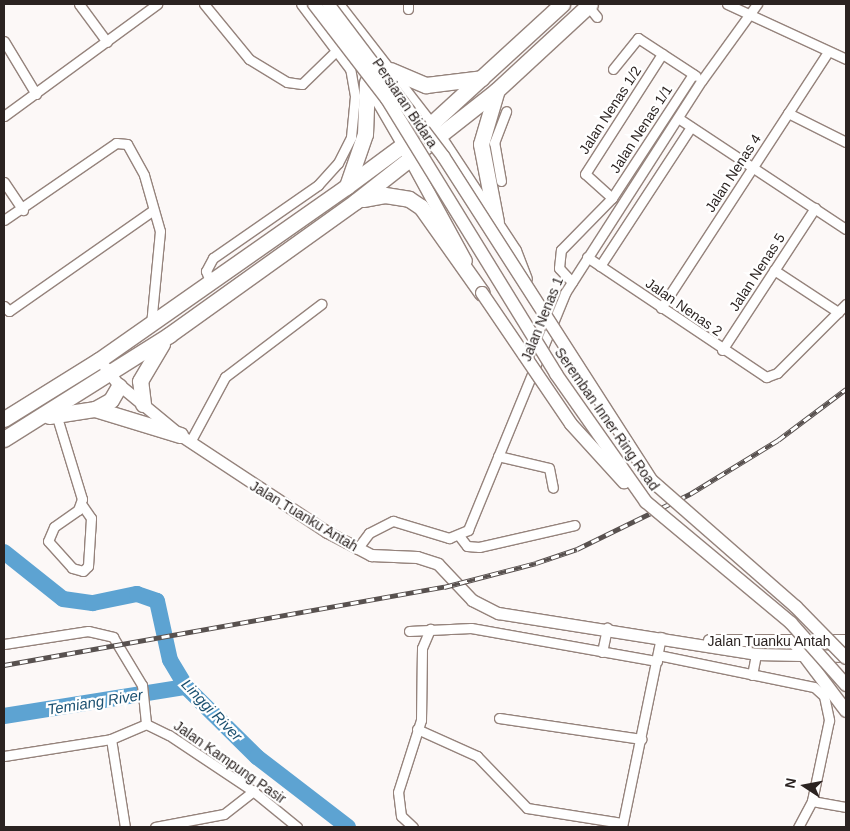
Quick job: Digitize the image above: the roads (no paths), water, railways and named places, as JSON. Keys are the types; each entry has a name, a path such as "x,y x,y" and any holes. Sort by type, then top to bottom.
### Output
{"highway":[{"path":"4,419 99,360 346,188 431,124 485,77 562,4"},
{"path":"4,439 37,419 115,380 169,335 441,138 592,9"},
{"path":"390,70 426,85 485,77"},
{"path":"346,188 365,134 367,82"},
{"path":"496,91 481,144 496,222"},
{"path":"356,201 385,195 410,199 421,207 482,292"},
{"path":"143,404 140,381 169,335"},
{"path":"37,419 56,414 95,409 111,400 115,380"},
{"path":"95,409 185,439"}],"main road":[{"name":"Persiaran Bidara","path":"307,4 367,82 403,145"},
{"name":"Persiaran Bidara","path":"314,4 387,99 466,222"},
{"name":"Persiaran Bidara","path":"328,4 400,94 478,213"},
{"name":"Persiaran Bidara","path":"338,4 431,124"},
{"path":"390,122 406,120 410,96"},
{"path":"431,124 515,251 535,301"},
{"path":"403,145 437,205 482,292 571,424 646,502"},
{"path":"437,205 444,181 467,178"},
{"name":"Seremban Inner Ring Road","path":"478,213 652,481 796,607 846,657"},
{"name":"Seremban Inner Ring Road","path":"466,222 556,374 646,502 791,623 846,685"},
{"name":"Jalan Tuanku Antah","path":"99,360 115,380 185,439 356,549 438,564 472,600 498,613 692,641 756,654 846,657"},
{"name":"Jalan Tuanku Antah","path":"692,641 794,642 846,640"},
{"path":"794,642 846,711"}],"street":[{"path":"79,4 107,42"},
{"path":"4,116 157,4"},
{"path":"204,4 249,59 287,82 302,84 339,48"},
{"path":"211,283 206,271 213,258 318,186 346,151 354,89 350,69 339,48 301,4"},
{"path":"727,4 746,16 827,53 846,59"},
{"name":"Jalan Nenas 1","path":"460,537 475,519 498,456 572,282 612,217 702,80 746,16 757,4"},
{"path":"613,69 632,40 638,38 702,80"},
{"path":"4,41 36,94"},
{"name":"Jalan Nenas 4","path":"661,308 827,53"},
{"name":"Jalan Nenas 1/2","path":"612,198 585,174 662,54"},
{"name":"Jalan Nenas 1/1","path":"572,282 559,268 562,250 612,198 693,74"},
{"path":"501,181 494,143 506,111"},
{"path":"788,113 846,142"},
{"path":"678,118 846,229"},
{"path":"600,266 691,127"},
{"path":"4,220 23,210 122,141 144,175 152,212 160,231 152,324"},
{"path":"4,182 23,210"},
{"name":"Jalan Nenas 5","path":"722,350 815,208"},
{"path":"601,209 612,217"},
{"path":"4,306 9,311 152,212"},
{"name":"Jalan Nenas 2","path":"587,257 722,350 766,377 777,373 838,312"},
{"path":"774,270 838,312 846,304"},
{"path":"185,439 225,377 321,304"},
{"path":"56,414 82,505 90,518 88,566 83,571 72,568 48,541 54,527 82,505"},
{"path":"498,456 548,468 554,488"},
{"path":"356,549 369,533 393,521 438,536 460,537 467,546 479,547 575,525"},
{"path":"409,631 471,628 602,652 658,658 814,687 824,696 829,720 812,801 798,827"},
{"path":"602,652 606,628"},
{"path":"413,827 401,816 398,792 417,729 422,648 430,629"},
{"path":"4,644 88,631 105,633 113,637 142,686 146,724 111,739 4,756"},
{"path":"417,729 477,756 527,808 622,825 661,637"},
{"path":"752,675 756,654"},
{"path":"499,718 641,739"},
{"name":"Jalan Kampung Pasir","path":"146,724 169,735 252,791 297,827"},
{"path":"111,739 125,827"},
{"path":"155,827 224,814 252,791"},
{"path":"812,801 846,807"}],"waterway":[{"name":"Linggi River","path":"4,552 63,599 93,603 137,594 157,601 170,660 186,687 257,757 348,827"},
{"name":"Temiang River","path":"4,716 186,687"}],"railway":[{"path":"4,665 444,587 536,563 577,549 690,494 778,440 846,389"}]}
